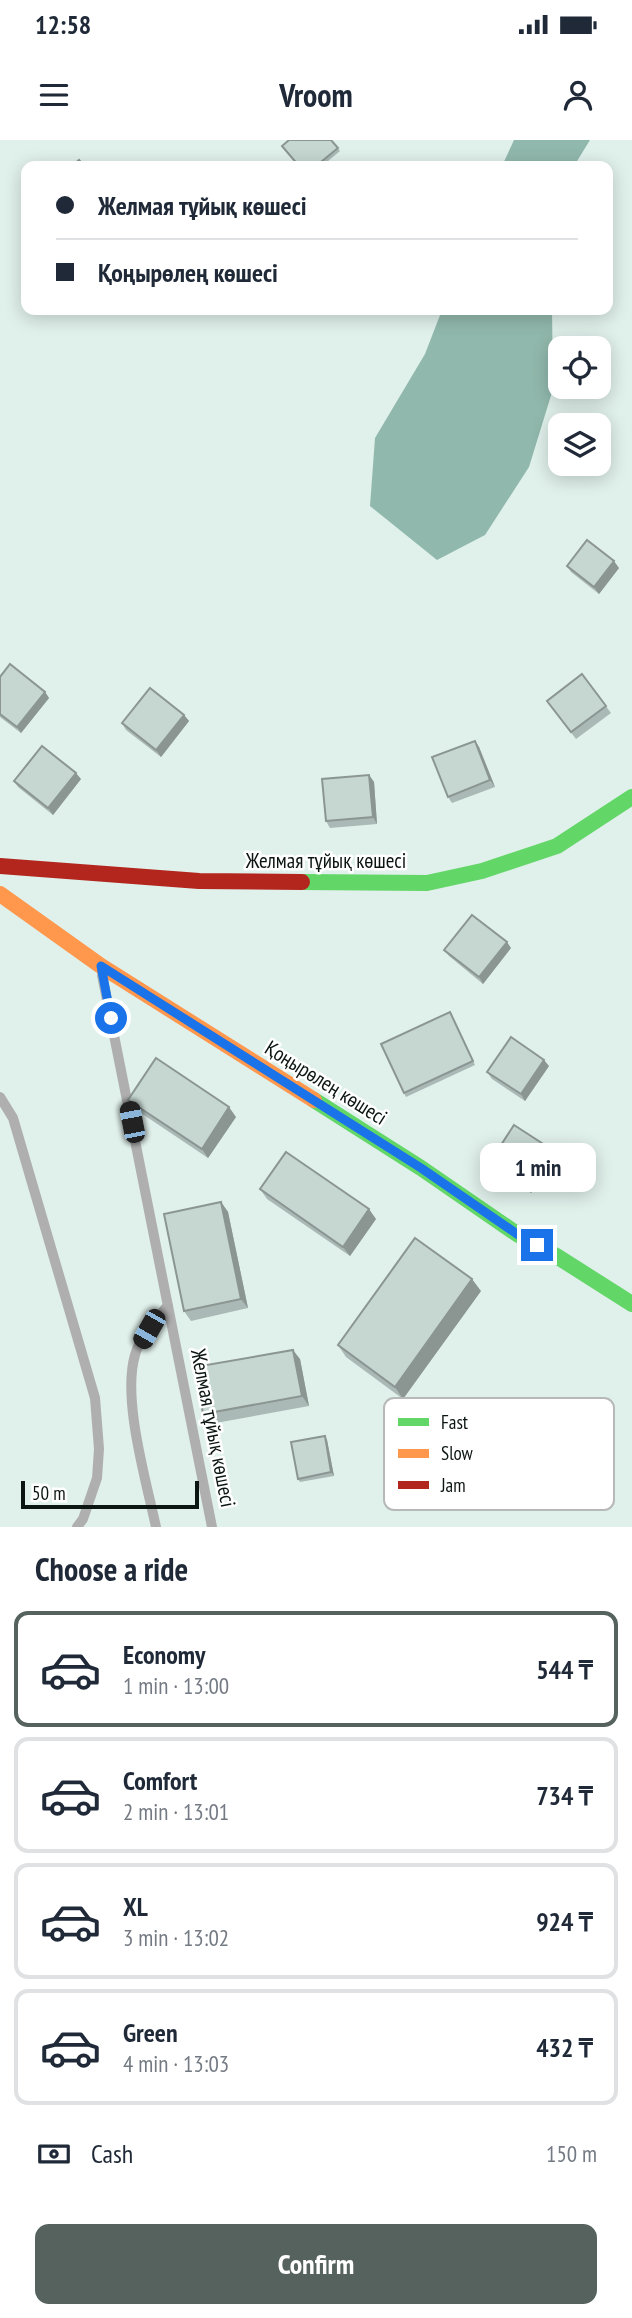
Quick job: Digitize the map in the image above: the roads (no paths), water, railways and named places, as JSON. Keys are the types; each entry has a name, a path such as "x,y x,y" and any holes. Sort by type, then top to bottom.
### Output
{"street":[{"name":"Желмая тұйық көшесі","path":"0,866 199,881 427,883 482,872 556,846 632,797"},
{"name":"Қоңырөлең көшесі","path":"0,894 101,966 421,1168 517,1234 558,1256 632,1304"}],"lane":[{"name":"Желмая тұйық көшесі","path":"101,966 212,1527"},
{"path":"0,1097 13,1118 95,1398 99,1449 97,1478 83,1519 77,1527"},
{"path":"156,1527 130,1390 136,1352 149,1329 168,1305"}]}
